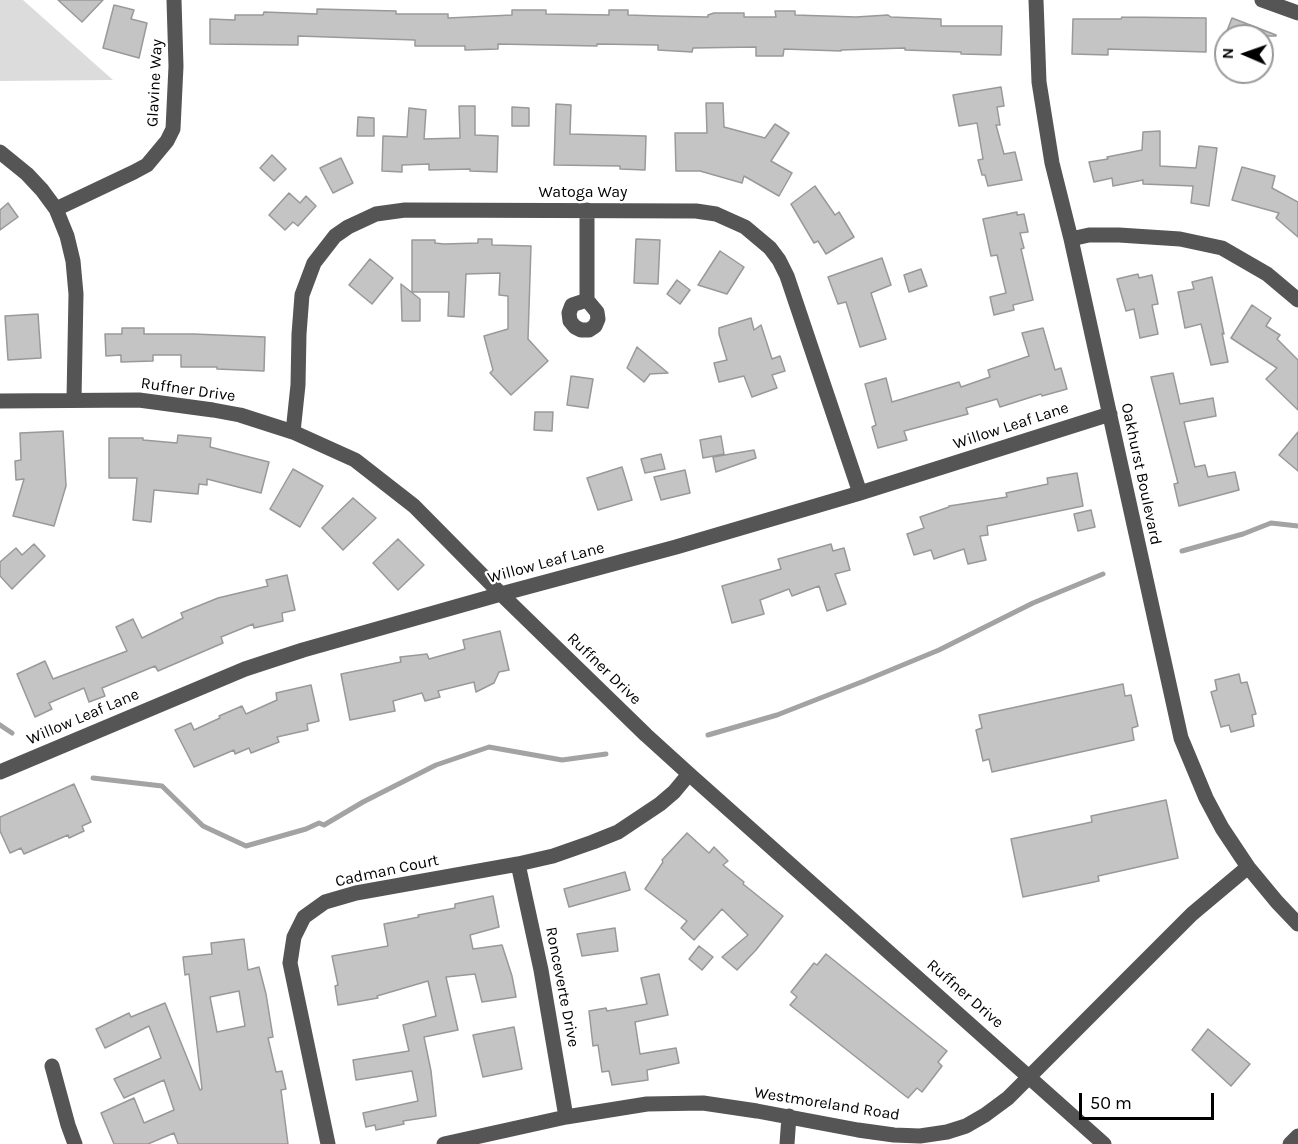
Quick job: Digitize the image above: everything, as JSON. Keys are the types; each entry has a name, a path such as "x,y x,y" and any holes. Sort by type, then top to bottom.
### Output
{"street":[{"name":"Glavine Way","path":"56,209 147,165 167,141 173,129 174,118 176,66 174,0"},
{"name":"Oakhurst Boulevard","path":"1036,0 1039,82 1052,163 1071,238 1181,738 1206,798 1222,828 1248,867 1298,924"},
{"path":"1262,0 1298,13"},
{"path":"0,152 27,174 56,209 67,236 75,283 74,399"},
{"name":"Watoga Way","path":"293,432 298,386 302,295 314,263 335,236 370,216 405,210 587,210 717,214 745,227 771,248 787,276 860,493"},
{"path":"587,210 587,300"},
{"path":"1071,238 1119,235 1180,239 1222,248 1267,274 1298,300"},
{"name":"Ruffner Drive","path":"0,401 139,400 213,410 240,415 293,432 355,460 414,506 501,594 689,774 998,1047 1104,1144"},
{"name":"Willow Leaf Lane","path":"0,772 245,669 357,633 676,547 860,493 1110,414"},
{"name":"Cadman Court","path":"328,1144 290,963 294,937 304,917 325,903 356,893 554,856 618,832 660,804 689,774"},
{"name":"Ronceverte Drive","path":"518,864 541,970 566,1117"},
{"name":"Westmoreland Road","path":"444,1144 566,1117 647,1104 703,1103 894,1135 938,1134 966,1126 1008,1098 1192,914 1248,867"},
{"path":"52,1066 75,1144"},
{"path":"787,1144 789,1116"},
{"path":"1290,1144 1298,1136"}],"shaded area":[{"path":"0,0 23,0 113,80 0,81"}],"building":[{"path":"58,0 103,0 82,22"},
{"path":"114,5 134,10 131,19 147,23 139,58 103,48"},
{"path":"317,9 396,11 396,14 448,14 448,18 512,15 512,10 546,10 546,14 609,15 609,10 628,10 628,15 708,17 714,13 744,13 744,17 776,17 775,11 795,11 795,15 856,17 888,15 941,19 941,26 1002,26 1001,55 905,50 905,48 841,51 784,49 783,56 756,56 756,47 693,48 692,52 658,50 658,45 597,44 597,46 498,44 498,49 465,50 465,46 415,46 415,40 298,36 298,45 210,44 210,19 235,20 235,15 263,15 264,12 317,14"},
{"path":"1122,17 1206,18 1206,52 1108,49 1108,55 1072,54 1073,19 1121,19"},
{"path":"1232,18 1248,24 1230,24"},
{"path":"1001,87 1004,106 997,107 1000,125 996,125 1004,154 1015,152 1022,180 988,186 978,160 983,159 977,123 959,126 953,95"},
{"path":"706,103 723,103 724,127 765,138 775,124 789,133 771,161 792,173 779,196 744,176 742,183 700,171 676,171 675,133 707,133"},
{"path":"556,104 571,105 570,134 646,136 645,170 620,169 620,166 554,165"},
{"path":"459,106 475,106 475,135 498,136 497,172 470,171 470,169 429,170 429,164 402,165 402,172 382,171 383,136 407,137 409,108 426,110 424,139 460,138"},
{"path":"512,107 529,108 529,126 512,126"},
{"path":"358,117 374,118 374,136 357,136"},
{"path":"1160,131 1160,166 1196,168 1199,146 1217,148 1209,206 1191,203 1193,186 1143,184 1143,180 1113,186 1112,178 1094,182 1089,162 1142,150 1143,132"},
{"path":"272,155 286,169 274,181 260,168"},
{"path":"341,158 353,183 333,193 320,168"},
{"path":"1242,167 1275,176 1272,188 1298,202 1298,237 1276,218 1279,213 1232,200"},
{"path":"815,186 835,215 839,212 854,237 826,254 818,241 814,243 791,204"},
{"path":"289,193 300,203 306,196 316,206 298,226 293,222 285,230 269,215"},
{"path":"8,203 18,217 0,230 0,210"},
{"path":"1017,212 1017,215 1024,214 1028,232 1020,233 1024,248 1021,249 1033,300 1013,305 1014,310 994,315 990,297 1006,293 997,255 991,256 983,219"},
{"path":"478,239 492,239 492,245 531,246 528,339 548,361 511,395 490,373 493,370 484,336 508,329 508,296 499,295 500,273 466,274 464,317 448,316 449,292 412,292 412,240 435,240 435,243 444,244 478,243"},
{"path":"636,239 660,240 658,284 634,283"},
{"path":"720,251 744,267 727,294 698,285"},
{"path":"882,258 891,285 871,293 886,339 860,347 846,302 838,304 828,277"},
{"path":"370,259 393,278 372,304 349,285"},
{"path":"921,269 927,286 909,292 904,275"},
{"path":"1138,274 1139,278 1152,275 1158,304 1152,305 1158,334 1140,338 1134,309 1126,311 1117,279"},
{"path":"1212,277 1228,362 1211,365 1201,324 1185,328 1178,292 1194,289 1192,282"},
{"path":"677,280 690,290 680,304 667,294"},
{"path":"401,284 420,299 420,321 402,321"},
{"path":"1252,305 1271,318 1266,326 1280,335 1277,339 1298,360 1298,410 1266,379 1277,368 1231,338"},
{"path":"38,314 41,358 8,360 5,316"},
{"path":"751,318 754,330 761,325 772,359 780,356 785,371 772,375 777,388 752,397 744,376 719,382 714,363 727,360 719,328"},
{"path":"122,328 144,328 144,334 265,337 264,371 181,367 181,355 153,355 153,361 121,362 121,355 106,356 105,334 122,334"},
{"path":"1043,328 1055,370 1061,368 1067,389 1042,396 1041,394 1000,407 997,399 966,408 968,414 904,431 907,440 878,448 872,427 876,425 865,384 886,378 892,402 959,382 961,387 990,377 988,370 1029,356 1022,333"},
{"path":"637,347 668,373 650,374 644,382 627,368"},
{"path":"1173,373 1180,404 1213,398 1216,416 1184,422 1195,467 1205,465 1208,477 1235,472 1239,490 1179,506 1174,484 1178,483 1151,377"},
{"path":"571,376 593,379 588,408 567,405"},
{"path":"535,412 553,412 552,431 534,430"},
{"path":"63,431 66,486 54,526 13,516 24,479 16,480 15,461 21,460 20,433"},
{"path":"1298,432 1298,471 1279,455"},
{"path":"178,435 211,438 210,447 269,462 261,493 207,479 207,485 199,484 198,494 154,490 151,522 133,520 137,478 109,478 109,438 143,438 143,440 177,443"},
{"path":"721,436 724,454 703,458 700,440"},
{"path":"754,450 756,458 716,472 713,457"},
{"path":"661,454 665,469 645,473 641,459"},
{"path":"622,467 632,500 598,510 587,478"},
{"path":"293,469 323,486 300,527 270,509"},
{"path":"685,470 690,493 661,500 654,477"},
{"path":"1077,473 1083,506 987,526 988,535 980,536 986,560 968,564 964,549 934,559 931,550 914,555 907,534 924,528 920,517 949,506 1007,497 1006,493 1048,484 1047,478"},
{"path":"353,498 376,518 343,550 322,528"},
{"path":"1091,510 1095,527 1078,531 1074,514"},
{"path":"398,539 424,565 398,590 373,563"},
{"path":"34,544 45,556 12,589 0,576 0,562 16,548 22,555"},
{"path":"831,544 833,551 844,548 850,570 835,574 846,604 827,611 819,586 792,596 789,589 760,600 764,614 732,623 722,586 781,569 778,559"},
{"path":"287,575 295,610 282,613 283,621 254,628 253,624 221,637 223,643 158,671 155,666 102,688 105,696 89,702 84,688 49,703 52,709 35,717 17,674 45,661 53,679 127,651 116,627 133,619 142,638 183,618 181,613 218,598 268,586 266,580"},
{"path":"500,631 509,670 499,672 494,683 476,692 474,682 438,691 440,697 425,701 422,693 393,701 395,711 350,720 341,674 401,662 400,657 427,654 429,659 465,649 463,640"},
{"path":"1239,674 1241,683 1247,682 1256,714 1252,715 1254,726 1231,732 1229,725 1221,727 1211,692 1217,690 1215,680"},
{"path":"1123,684 1125,696 1131,695 1138,726 1132,728 1134,740 992,772 989,759 983,761 976,730 982,728 979,715"},
{"path":"311,685 319,721 307,724 308,730 277,737 279,742 251,753 249,748 235,754 234,750 194,767 175,730 191,723 194,730 242,706 246,714 277,700 276,693"},
{"path":"74,784 91,822 82,826 84,831 69,838 68,835 24,854 21,848 10,853 0,831 0,817"},
{"path":"1166,800 1178,858 1098,876 1099,881 1023,897 1011,839 1092,822 1091,816"},
{"path":"687,833 709,853 714,847 728,861 723,865 783,916 737,970 722,957 748,935 722,909 694,940 681,928 687,921 645,889 663,862 662,860"},
{"path":"625,872 630,890 569,907 564,889"},
{"path":"493,896 499,927 470,935 473,949 502,945 516,997 482,1002 475,974 446,977 458,1030 424,1037 431,1071 436,1116 403,1121 404,1124 376,1130 375,1125 366,1127 363,1113 418,1101 412,1071 356,1080 353,1060 409,1051 403,1025 436,1016 428,981 377,996 378,998 338,1005 335,986 338,985 332,956 388,946 384,924 455,908 455,904"},
{"path":"615,928 618,951 582,956 577,934"},
{"path":"244,939 248,970 259,967 273,1037 268,1038 276,1072 282,1071 286,1089 281,1090 288,1144 178,1144 174,1133 148,1144 114,1144 101,1113 134,1098 144,1123 174,1110 164,1080 124,1098 114,1079 161,1058 149,1026 105,1048 96,1029 129,1013 131,1017 165,1003 200,1090 202,1089 189,974 185,975 183,957 212,954 211,943","holes":["239,991 245,1026 217,1032 210,997"]},
{"path":"699,946 713,957 702,970 689,959"},
{"path":"826,954 947,1051 938,1062 942,1066 922,1092 917,1088 908,1098 790,1005 797,997 791,992 814,963 817,965"},
{"path":"659,974 668,1015 635,1022 640,1054 676,1048 679,1063 647,1070 648,1080 612,1085 609,1071 602,1072 598,1045 593,1046 589,1011 606,1008 607,1011 647,1004 641,978"},
{"path":"514,1027 522,1069 483,1077 473,1035"},
{"path":"1208,1029 1250,1064 1231,1086 1192,1050"}],"waterway":[{"path":"1182,551 1243,534 1271,523 1298,526"},
{"path":"708,735 777,715 864,681 939,650 1033,603 1103,574"},
{"path":"0,725 12,733"},
{"path":"93,778 162,786 203,826 246,846 306,829 319,823 324,825 363,802 436,765 489,747 562,760 606,754"}]}
